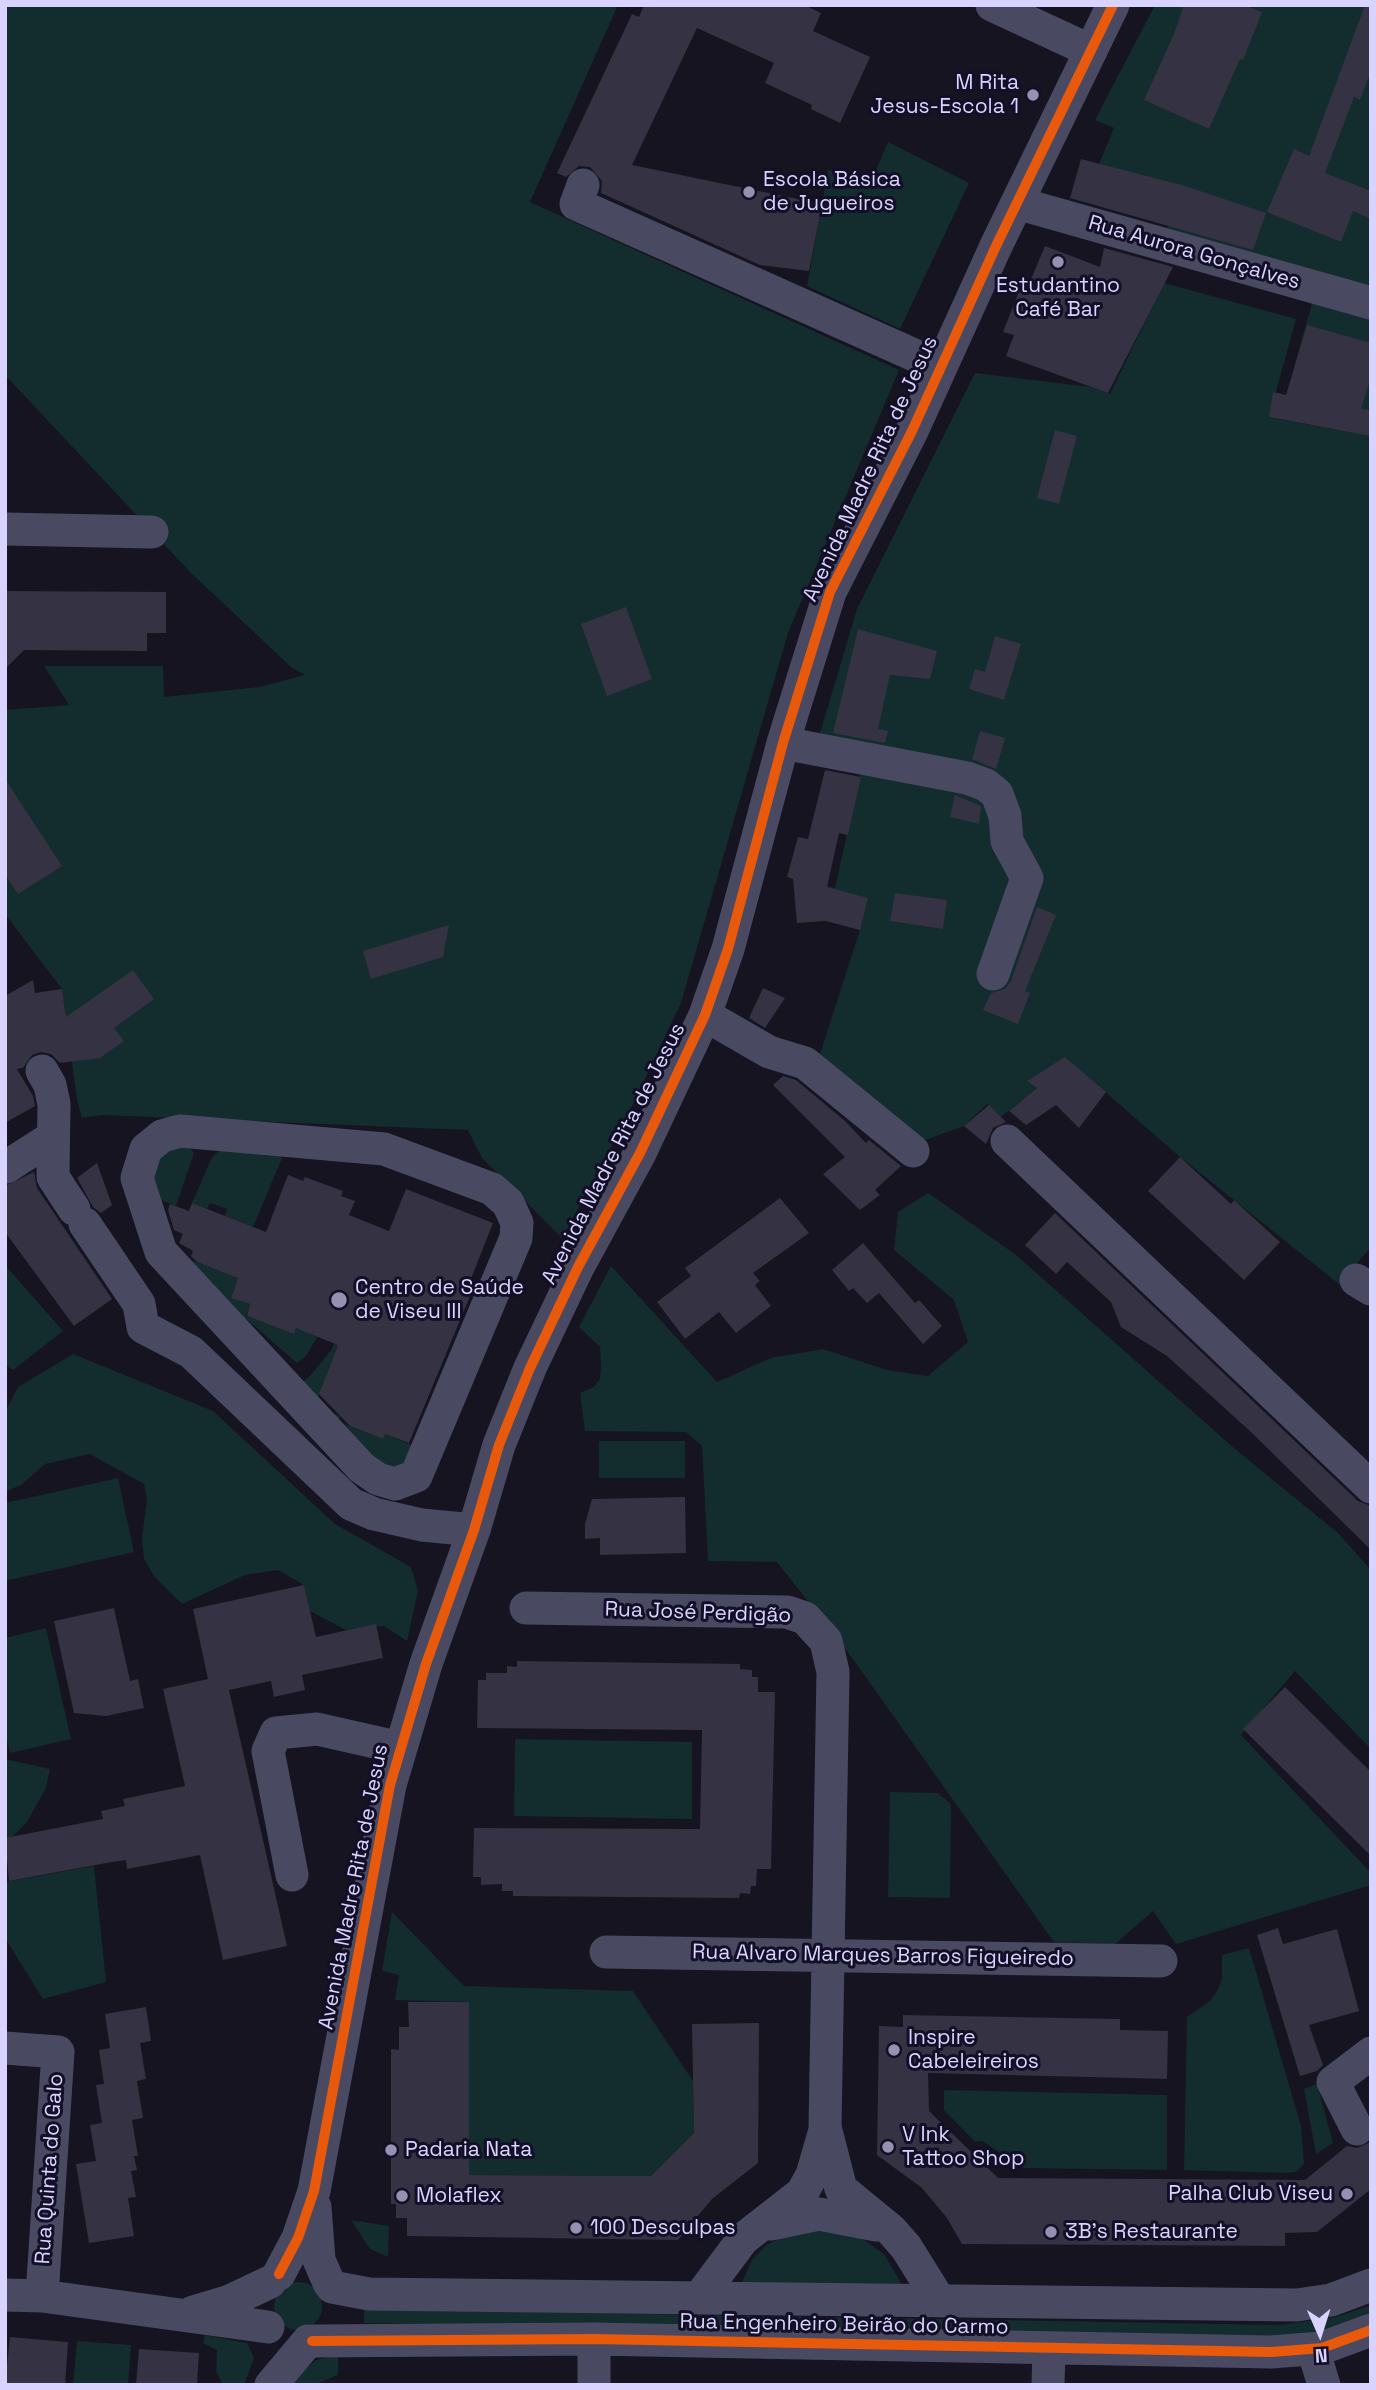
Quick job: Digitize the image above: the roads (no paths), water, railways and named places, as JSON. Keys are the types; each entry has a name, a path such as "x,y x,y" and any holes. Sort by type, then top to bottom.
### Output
{"street":[{"path":"992,5 1091,51"},
{"name":"Avenida Madre Rita de Jesus","path":"274,2278 298,2238 314,2190 390,1785 426,1664 474,1530 497,1449 530,1368 578,1267 640,1153 705,1015 728,950 783,743 830,592 941,367 1113,5"},
{"path":"583,185 576,204 941,367"},
{"name":"Rua Aurora Gonçalves","path":"1017,203 1371,303"},
{"path":"5,529 152,532"},
{"path":"783,743 967,778 986,785 997,794 1004,816 1007,841 1027,878 993,974"},
{"path":"705,1015 769,1052 805,1063 913,1151"},
{"path":"42,1071 50,1085 54,1104 53,1177 139,1304 144,1327 191,1352 351,1504 373,1514 422,1525 474,1530"},
{"path":"171,1133 384,1149 492,1189 503,1197 514,1216 516,1238 421,1471 403,1482 386,1482 362,1468 217,1312 161,1252 138,1187 139,1168 146,1149 171,1133"},
{"path":"6,1167 53,1137"},
{"path":"1007,1141 1371,1487"},
{"path":"191,1352 217,1312"},
{"name":"Rua José Perdigão","path":"527,1608 796,1614 814,1625 826,1641 833,1672 825,2127"},
{"path":"292,1875 268,1751 276,1732 317,1729 401,1748"},
{"name":"Rua Alvaro Marques Barros Figueiredo","path":"606,1952 1161,1961"},
{"name":"Rua Quinta do Galo","path":"5,2048 58,2052 42,2296"},
{"path":"1357,2129 1334,2082 1371,2053"},
{"path":"699,2298 743,2239 802,2193 816,2164 825,2127"},
{"path":"825,2127 841,2189 906,2247 939,2300"},
{"name":"Avenida Madre Rita de Jesus","path":"314,2190 319,2260 330,2285"},
{"path":"743,2239 767,2225 820,2214 877,2225 906,2247"},
{"path":"184,2314 230,2301 274,2278 301,2269 313,2271 330,2285 336,2312 332,2324 310,2341 271,2385"},
{"path":"259,2385 271,2329 262,2304 274,2278"},
{"name":"Rua Engenheiro Beirão do Carmo","path":"330,2285 369,2294 1297,2305 1331,2300 1371,2285"},
{"path":"5,2295 42,2296 184,2314 271,2329 287,2340 310,2341"},
{"name":"Rua Engenheiro Beirão do Carmo","path":"310,2341 594,2339 1271,2352 1313,2349 1371,2330"},
{"path":"594,2339 594,2385"},
{"path":"1048,2385 1049,2348"},
{"path":"1313,2349 1324,2385"}],"place":[{"name":"M Rita Jesus-Escola 1","path":"1033,95"},
{"name":"Escola Básica de Jugueiros","path":"749,192"},
{"name":"Estudantino Café Bar","path":"1058,262"},
{"name":"Centro de Saúde de Viseu III","path":"339,1300"},
{"name":"Inspire Cabeleireiros","path":"894,2050"},
{"name":"V Ink Tattoo Shop","path":"888,2147"},
{"name":"Padaria Nata","path":"391,2150"},
{"name":"Palha Club Viseu","path":"1347,2194"},
{"name":"Molaflex","path":"402,2196"},
{"name":"100 Desculpas","path":"576,2228"},
{"name":"3B's Restaurante","path":"1051,2232"}]}
